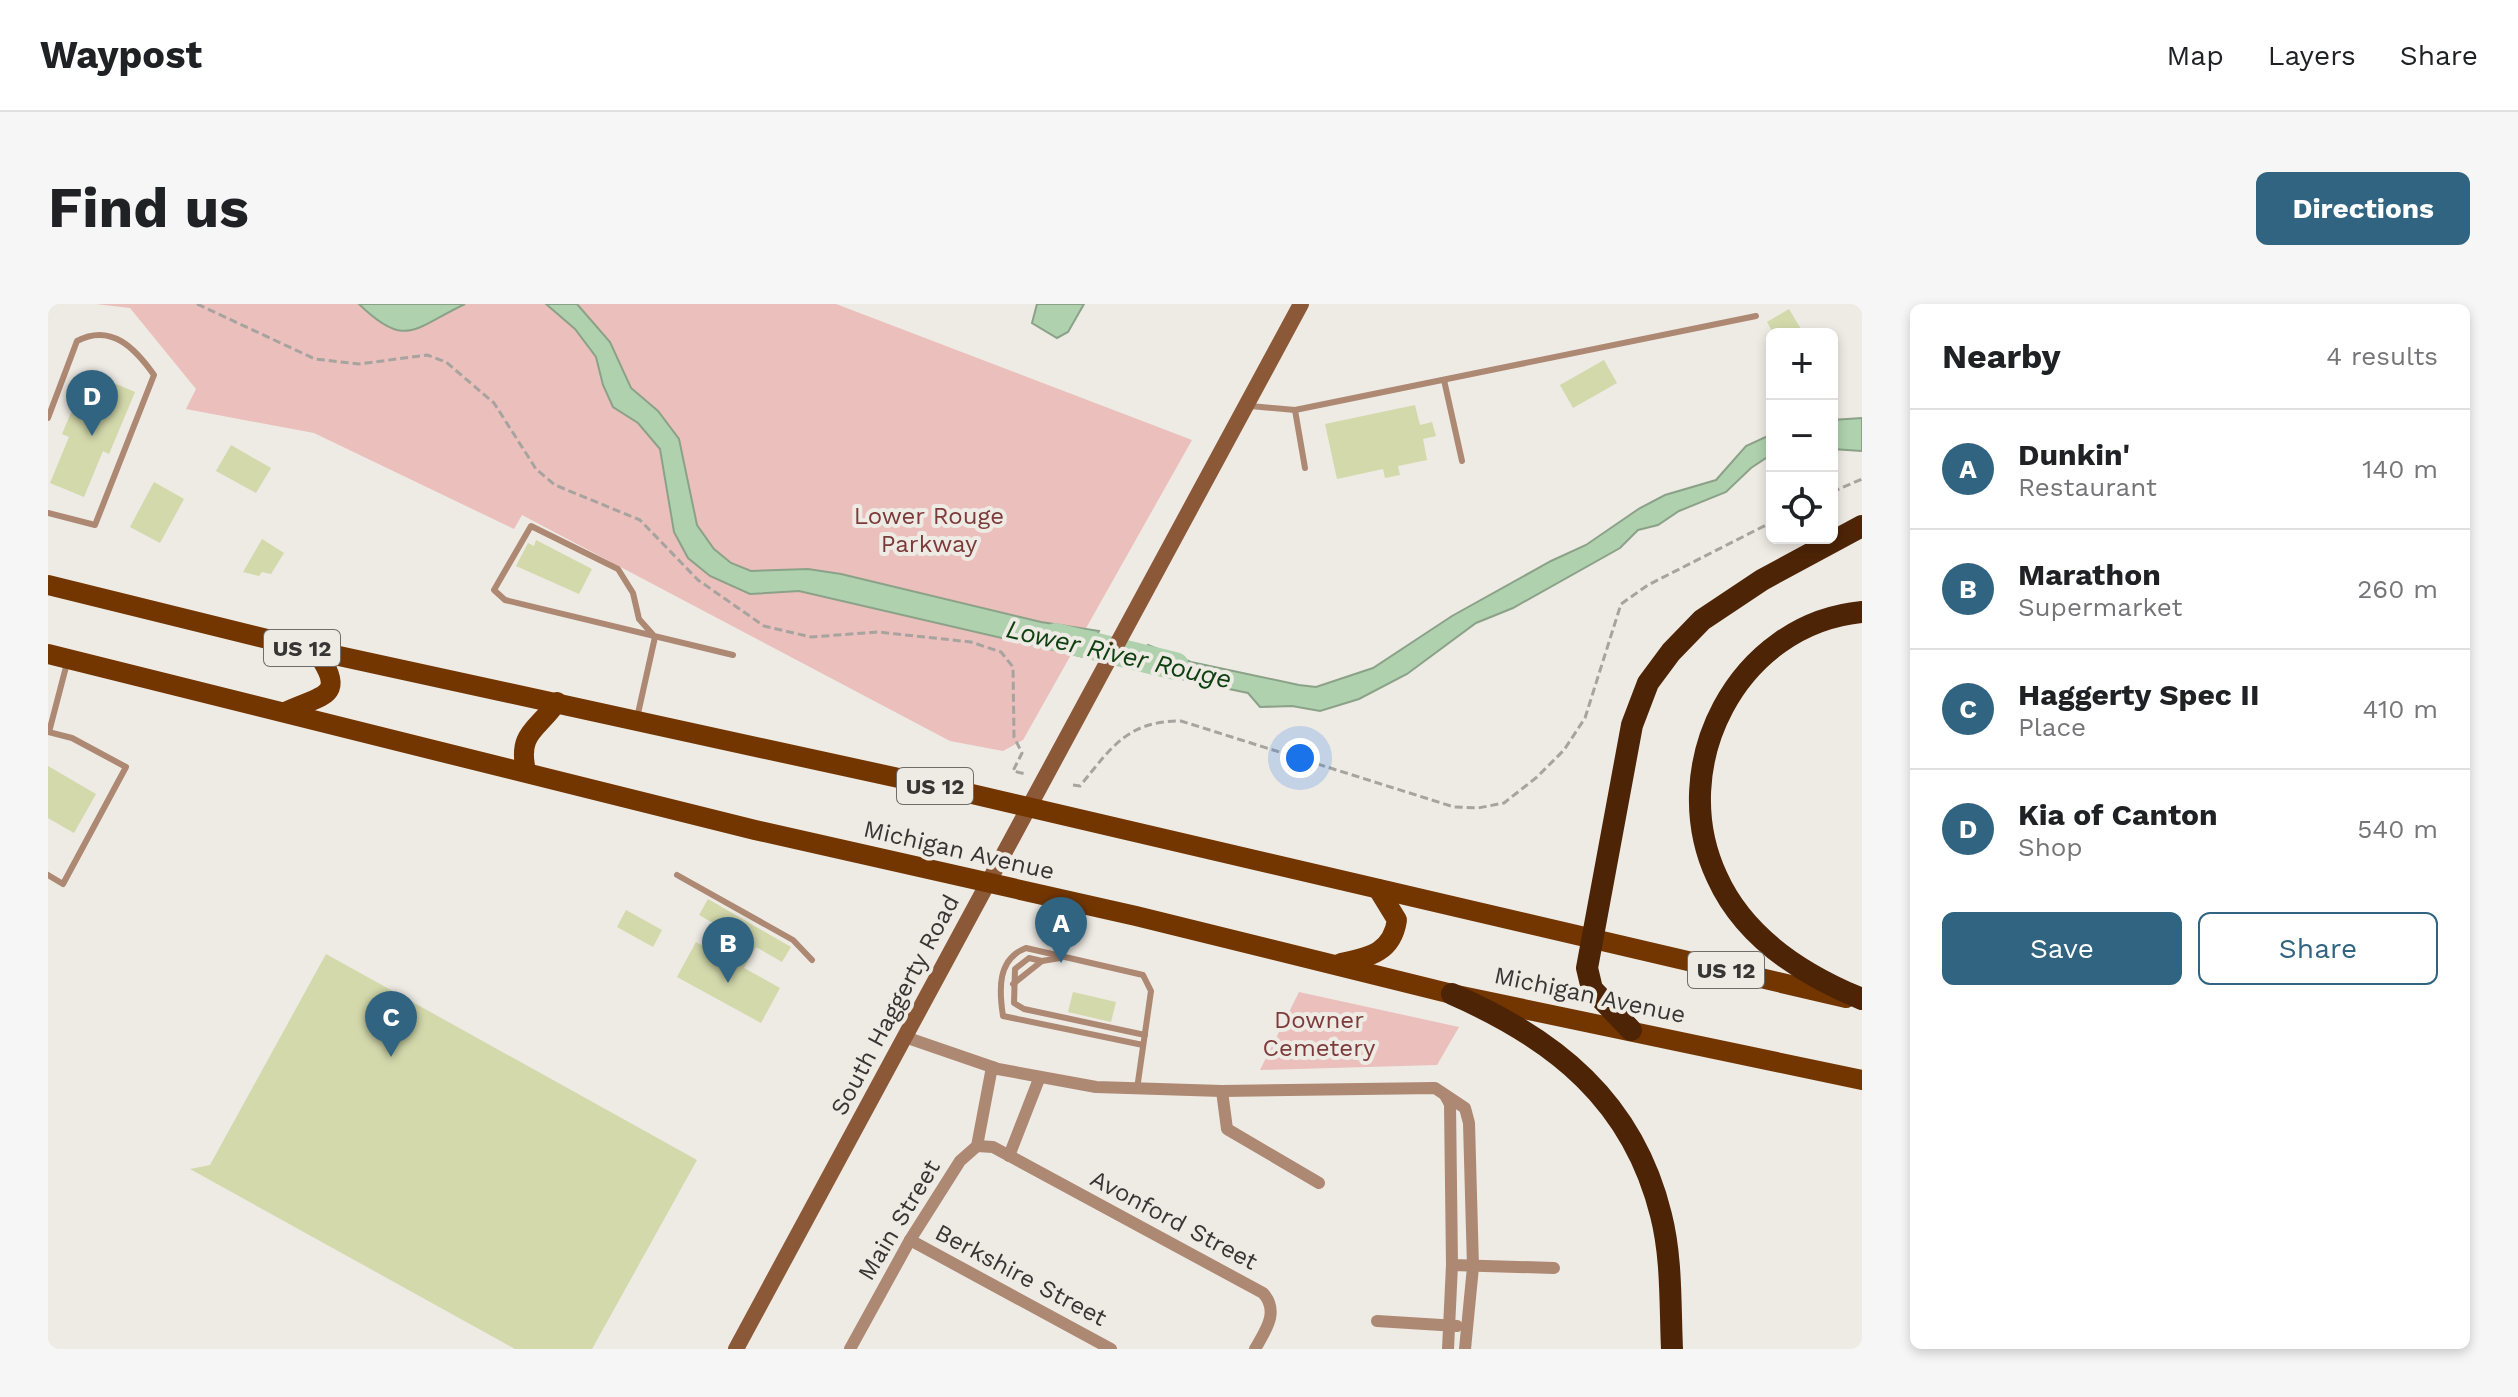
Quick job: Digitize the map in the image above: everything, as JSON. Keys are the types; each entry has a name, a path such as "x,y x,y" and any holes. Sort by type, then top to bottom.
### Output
{"highway":[{"path":"1631,1030 1592,989 1587,968 1589,940 1632,725 1648,683 1671,652 1712,613 1762,580 1862,526"},
{"path":"1862,612 1825,620 1798,632 1754,665 1732,689 1707,742 1699,797 1701,826 1717,877 1750,926 1806,973 1862,1000"},
{"path":"1452,994 1530,1032 1590,1082 1617,1116 1636,1147 1662,1216 1668,1260 1672,1349"}],"main road":[{"name":"South Haggerty Road","path":"736,1349 1301,304"},
{"name":"US 12","path":"48,585 316,651 637,718 1030,807 1589,940 1862,1000"},
{"path":"285,712 325,697 330,690 331,672 316,651"},
{"name":"Michigan Avenue","path":"48,654 755,830 1337,964 1452,994 1862,1080"},
{"path":"526,771 522,753 527,736 557,702"},
{"path":"1337,964 1373,957 1390,941 1397,920 1378,889"}],"street":[{"path":"905,1037 992,1067 1039,1079 1137,1089 1435,1088 1465,1108 1469,1123 1473,1267 1465,1349"},
{"path":"977,1146 992,1067"},
{"path":"1009,1156 1039,1079"},
{"path":"1222,1091 1227,1129 1319,1183"},
{"path":"1445,1095 1450,1104 1452,1265 1448,1349"},
{"name":"Avonford Street","path":"977,1146 993,1147 1263,1293 1271,1304 1271,1316 1255,1349"},
{"name":"Main Street","path":"850,1349 910,1240 960,1161 977,1146"},
{"name":"Berkshire Street","path":"910,1240 1111,1349"},
{"path":"1452,1265 1554,1268"},
{"path":"1377,1321 1468,1327"}],"lane":[{"path":"1247,405 1295,410 1756,316"},
{"path":"48,418 77,341 92,333 118,338 134,350 154,375 95,525 48,513"},
{"path":"1444,380 1462,461"},
{"path":"1295,410 1305,468"},
{"path":"655,637 639,619 633,593 618,569 531,526 494,590 505,600 655,637 733,655"},
{"path":"637,718 655,637"},
{"path":"48,875 63,884 126,767 72,738 48,732 68,660"},
{"path":"677,875 793,940 812,960"},
{"path":"1137,1089 1151,991 1143,975 1026,948 1015,952 1006,964 999,987 1003,1016 1143,1045"},
{"path":"1064,957 1042,961 1013,984 1014,1003 1024,1009 1145,1035"}],"path":[{"path":"197,304 315,359 359,364 427,355 446,362 494,403 536,469 555,485 640,520 698,580 764,626 811,637 878,632 971,642 1001,652 1013,667 1014,737 1022,753 1013,771 1026,774"},
{"path":"1838,489 1862,479"},
{"path":"1073,785 1080,786 1130,730 1154,721 1181,721 1454,807 1478,808 1504,803 1564,750 1585,718 1621,604 1648,585 1766,525"}],"green space":[{"name":"Lower Rouge Parkway","path":"96,304 836,304 1192,440 1023,740 1003,751 950,741 522,515 514,529 314,433 186,409 196,389 130,308"},
{"name":"Downer Cemetery","path":"1299,992 1459,1027 1437,1065 1260,1070"}],"shaded area":[{"path":"359,304 465,304 421,327 400,331 388,327"},
{"path":"546,304 577,304 610,342 631,388 658,411 679,439 697,525 714,549 731,563 751,571 808,569 841,574 1041,622 1099,631 1084,657 799,591 750,594 710,576 688,558 674,532 660,449 638,423 613,407 596,357 575,329"},
{"path":"1037,304 1084,304 1068,332 1057,338 1032,323"},
{"path":"1862,418 1862,451 1838,449 1838,420"},
{"path":"1766,437 1766,458 1726,492 1679,511 1658,525 1638,530 1620,548 1513,608 1476,623 1407,674 1359,699 1320,711 1292,706 1260,707 1248,693 1134,669 1148,645 1191,662 1316,687 1373,668 1452,616 1586,545 1640,508 1665,495 1716,480 1746,446"}],"building":[{"path":"1789,309 1800,328 1770,328 1767,322"},
{"path":"1604,360 1617,383 1573,408 1560,385"},
{"path":"88,372 135,392 109,454 103,451 84,497 50,483 69,437 62,434"},
{"path":"1415,405 1420,425 1432,422 1436,436 1423,439 1427,460 1398,466 1400,475 1385,478 1383,469 1337,479 1325,424"},
{"path":"231,445 271,468 256,493 216,471"},
{"path":"154,482 184,499 160,543 130,527"},
{"path":"262,539 284,553 271,574 262,572 259,576 243,572"},
{"path":"536,540 592,569 579,594 516,566 528,543 534,546"},
{"path":"48,766 96,794 74,833 48,818"},
{"path":"708,899 791,947 782,962 756,947 744,968 780,988 761,1023 677,977 696,942 732,961 743,940 699,915"},
{"path":"626,910 662,930 653,947 617,927"},
{"path":"326,954 697,1160 592,1349 515,1349 190,1169 210,1165"},
{"path":"1073,992 1116,1002 1111,1022 1068,1012"}],"waterway":[{"name":"Lower River Rouge","path":"1056,637 1175,666"}],"place":[{"name":"Kia of Canton","path":"92,436"},
{"name":"Dunkin'","path":"1061,963"},
{"name":"Marathon","path":"728,983"},
{"name":"Haggerty Spec II","path":"391,1057"}]}
